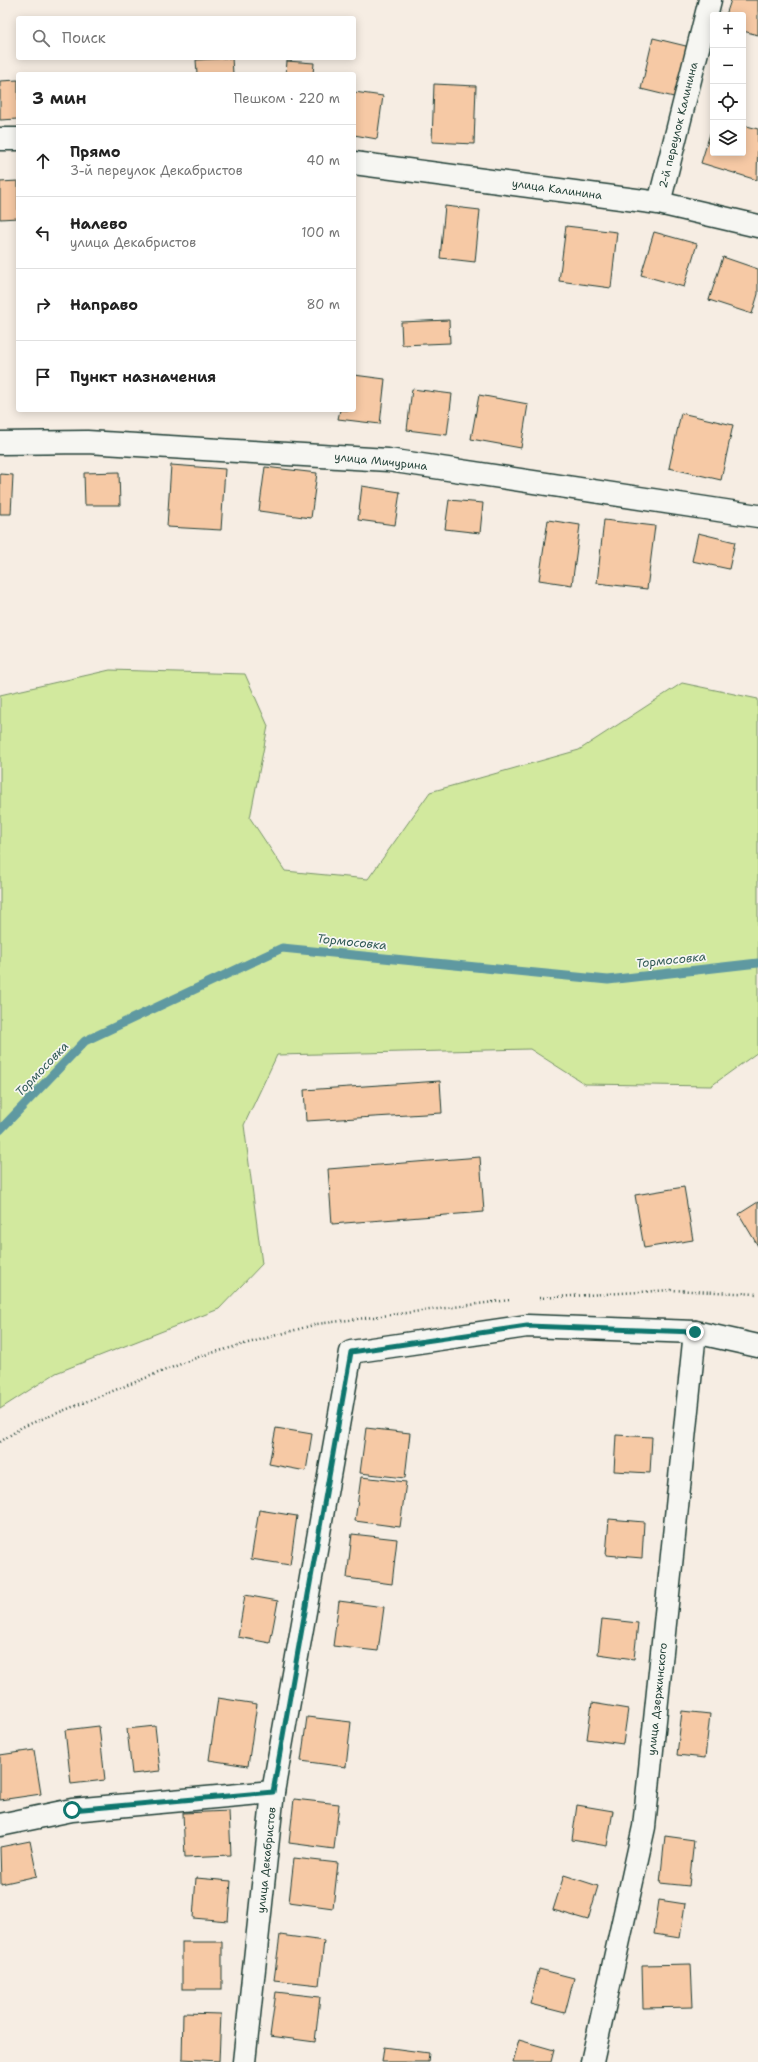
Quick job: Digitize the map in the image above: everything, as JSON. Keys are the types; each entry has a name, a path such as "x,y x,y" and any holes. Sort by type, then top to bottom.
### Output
{"street":[{"name":"2-й переулок Калинина","path":"659,203 710,0"},
{"path":"0,139 16,139"},
{"name":"улица Калинина","path":"356,163 659,203 758,226"},
{"name":"улица Мичурина","path":"0,443 87,442 388,460 758,516"},
{"name":"улица Декабристов","path":"244,2062 273,1792 351,1352 527,1326 695,1332"},
{"path":"695,1332 758,1346"},
{"name":"улица Дзержинского","path":"592,2062 644,1827 695,1332"},
{"path":"0,1825 72,1810 273,1792"}],"green space":[{"path":"110,670 245,674 268,726 250,818 285,871 368,879 430,792 579,750 682,683 758,699 758,1052 711,1086 585,1084 530,1049 277,1055 244,1125 262,1264 219,1309 56,1373 0,1409 0,695"}],"building":[{"path":"731,0 758,0 758,35 746,32 746,12 727,12"},
{"path":"653,38 690,47 678,98 641,89"},
{"path":"196,60 232,60 233,72 197,72"},
{"path":"287,61 314,63 313,72 286,72"},
{"path":"16,80 16,119 0,120 0,81"},
{"path":"434,84 476,86 474,144 432,142"},
{"path":"356,92 383,96 377,139 356,135"},
{"path":"746,126 758,129 757,180 701,163 710,134 710,156 746,156"},
{"path":"16,181 16,218 0,219 0,182"},
{"path":"445,206 480,210 475,262 440,258"},
{"path":"566,226 617,232 611,288 559,281"},
{"path":"654,232 697,244 684,287 641,275"},
{"path":"723,257 758,269 758,294 752,314 709,300"},
{"path":"449,320 450,343 402,345 401,322"},
{"path":"356,375 385,379 380,424 338,419 340,412 356,412"},
{"path":"412,389 452,394 447,435 407,430"},
{"path":"479,395 528,404 521,448 471,439"},
{"path":"681,413 733,425 721,480 669,468"},
{"path":"171,465 225,469 221,530 167,527"},
{"path":"265,467 317,473 311,518 259,511"},
{"path":"119,472 120,505 85,505 84,473"},
{"path":"0,474 13,475 11,514 0,514"},
{"path":"362,486 400,492 395,525 358,520"},
{"path":"449,500 483,503 480,533 445,529"},
{"path":"548,520 580,525 572,585 539,580"},
{"path":"604,520 655,526 647,589 597,583"},
{"path":"698,533 735,542 729,569 692,561"},
{"path":"440,1081 442,1113 306,1121 304,1090"},
{"path":"480,1157 484,1212 332,1224 328,1169"},
{"path":"684,1187 693,1240 644,1248 635,1195"},
{"path":"758,1202 758,1246 739,1214"},
{"path":"276,1428 312,1434 306,1471 269,1464"},
{"path":"366,1428 410,1433 405,1478 360,1473"},
{"path":"616,1435 652,1437 650,1473 614,1471"},
{"path":"361,1477 406,1482 400,1527 355,1521"},
{"path":"259,1510 297,1516 290,1565 251,1559"},
{"path":"609,1519 644,1522 642,1558 606,1555"},
{"path":"352,1534 397,1539 392,1584 347,1578"},
{"path":"245,1595 278,1601 270,1643 238,1637"},
{"path":"339,1601 384,1607 378,1651 333,1646"},
{"path":"602,1619 638,1623 634,1659 598,1654"},
{"path":"218,1698 257,1704 248,1766 209,1760"},
{"path":"592,1703 628,1709 623,1744 587,1739"},
{"path":"682,1711 710,1714 705,1758 677,1755"},
{"path":"307,1717 351,1722 346,1767 301,1761"},
{"path":"99,1726 105,1780 71,1784 65,1730"},
{"path":"155,1726 160,1771 132,1774 127,1729"},
{"path":"34,1750 41,1794 0,1800 0,1755"},
{"path":"294,1799 339,1804 334,1849 289,1843"},
{"path":"577,1805 613,1811 607,1846 572,1840"},
{"path":"229,1811 231,1855 185,1857 183,1813"},
{"path":"665,1836 694,1840 689,1886 660,1883"},
{"path":"30,1841 37,1876 1,1884 0,1847"},
{"path":"294,1858 338,1863 333,1908 289,1902"},
{"path":"564,1875 598,1886 588,1920 553,1910"},
{"path":"196,1878 231,1881 228,1921 193,1918"},
{"path":"659,1900 685,1904 680,1938 654,1934"},
{"path":"280,1935 324,1941 319,1985 274,1980"},
{"path":"182,1942 222,1942 222,1989 182,1989"},
{"path":"691,1964 693,2007 643,2008 642,1965"},
{"path":"539,1969 574,1978 565,2013 530,2004"},
{"path":"276,1992 320,1997 315,2042 270,2036"},
{"path":"183,2013 221,2014 219,2061 182,2059"},
{"path":"519,2040 554,2050 551,2062 513,2062"},
{"path":"384,2047 429,2053 428,2062 382,2062"}],"waterway":[{"name":"Тормосовка","path":"0,1130 85,1041 282,948 608,980 758,963"}],"route":[{"path":"72,1810 273,1792 351,1352 527,1326 695,1332"}]}
